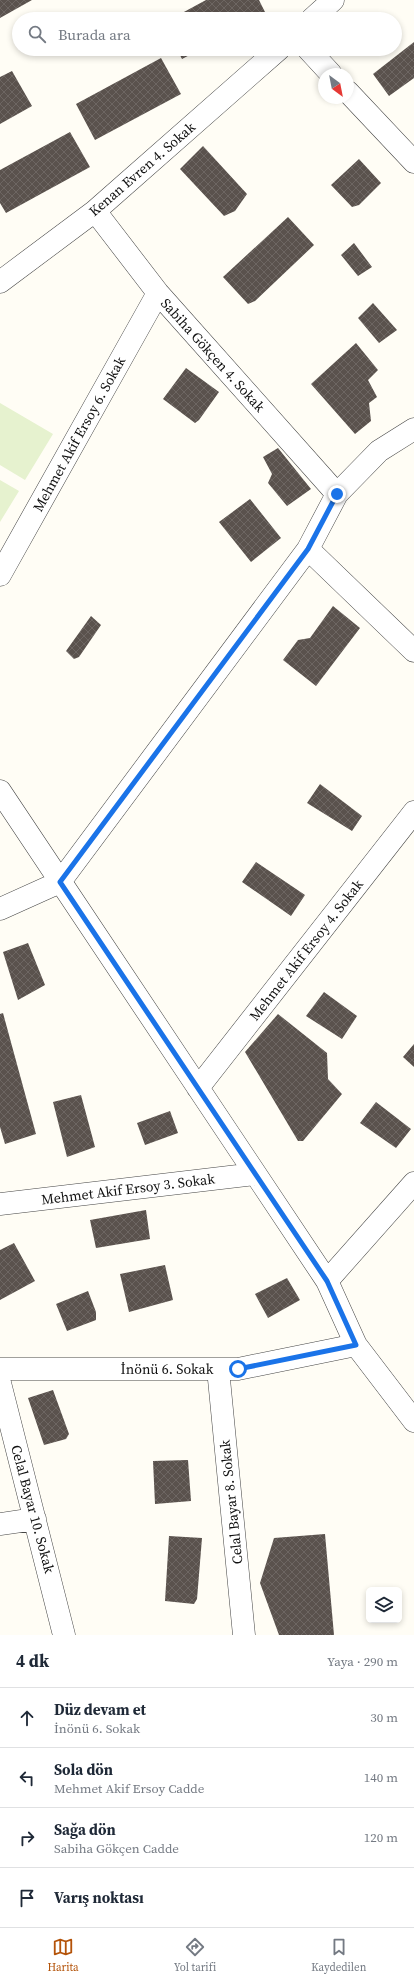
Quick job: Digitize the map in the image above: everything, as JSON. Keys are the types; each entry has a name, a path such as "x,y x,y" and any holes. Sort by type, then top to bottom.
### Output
{"street":[{"path":"320,12 333,0"},
{"name":"Kenan Evren 4. Sokak","path":"0,282 96,211 271,56"},
{"path":"314,56 325,68"},
{"path":"354,98 414,162"},
{"name":"Sabiha Gökçen 4. Sokak","path":"96,211 158,293 337,494"},
{"name":"Mehmet Akif Ersoy 6. Sokak","path":"0,575 158,293"},
{"path":"0,909 60,882 308,549 337,494 379,451 414,429"},
{"path":"308,549 414,651"},
{"path":"0,791 327,1281 356,1345 414,1420"},
{"name":"Mehmet Akif Ersoy 4. Sokak","path":"198,1088 414,812"},
{"name":"Mehmet Akif Ersoy 3. Sokak","path":"0,1204 255,1174"},
{"path":"327,1281 414,1183"},
{"name":"İnönü 6. Sokak","path":"0,1369 238,1369 356,1345"},
{"name":"Celal Bayar 8. Sokak","path":"218,1369 244,1635"},
{"name":"Celal Bayar 10. Sokak","path":"0,1383 64,1635"},
{"path":"0,1524 35,1519"}],"green space":[{"path":"0,403 53,434 25,480 0,465"},
{"path":"0,480 19,491 0,522"}],"building":[{"path":"0,0 32,0 0,18"},
{"path":"206,0 259,0 265,12 184,12"},
{"path":"414,42 414,78 389,96 373,74 396,56 402,56 402,51"},
{"path":"180,56 188,56 182,59"},
{"path":"161,58 181,94 95,140 76,104"},
{"path":"12,71 32,106 0,124 0,77"},
{"path":"70,132 90,167 6,213 0,203 0,170"},
{"path":"203,146 247,194 235,211 224,216 180,169"},
{"path":"359,159 381,183 359,205 352,207 331,185"},
{"path":"288,217 314,245 255,301 248,304 223,277"},
{"path":"354,243 372,267 358,276 341,255"},
{"path":"373,303 397,330 379,343 358,318"},
{"path":"356,343 378,370 368,380 377,397 369,403 371,421 355,434 311,384"},
{"path":"186,368 219,392 199,420 195,423 163,399"},
{"path":"278,448 311,489 287,506 268,483 272,474 263,457"},
{"path":"250,499 281,538 251,562 219,522"},
{"path":"333,606 360,628 316,686 283,660 298,640 310,638"},
{"path":"91,616 101,625 79,657 74,659 66,651"},
{"path":"320,784 362,816 352,831 307,803"},
{"path":"256,862 305,895 291,916 242,882"},
{"path":"28,943 45,985 18,1000 3,952"},
{"path":"324,992 357,1016 342,1039 306,1016"},
{"path":"3,1013 36,1134 5,1144 0,1127 0,1014"},
{"path":"278,1014 327,1053 328,1079 342,1094 303,1141 298,1141 245,1052"},
{"path":"414,1044 414,1067 403,1057"},
{"path":"81,1095 95,1147 67,1157 53,1102"},
{"path":"376,1102 411,1129 396,1148 360,1123"},
{"path":"170,1111 178,1133 145,1145 137,1123"},
{"path":"146,1210 150,1239 96,1248 90,1220"},
{"path":"14,1243 35,1281 0,1300 0,1250"},
{"path":"165,1265 173,1300 129,1312 120,1274"},
{"path":"287,1278 300,1300 268,1318 255,1294"},
{"path":"88,1291 96,1312 96,1320 67,1331 56,1304"},
{"path":"53,1390 69,1434 66,1439 44,1445 28,1398"},
{"path":"188,1460 191,1501 155,1504 153,1461"},
{"path":"325,1534 334,1635 279,1635 260,1583 274,1538"},
{"path":"169,1536 202,1538 197,1599 194,1604 165,1601"}],"route":[{"path":"238,1369 356,1345 327,1281 60,882 308,549 337,494"}]}
